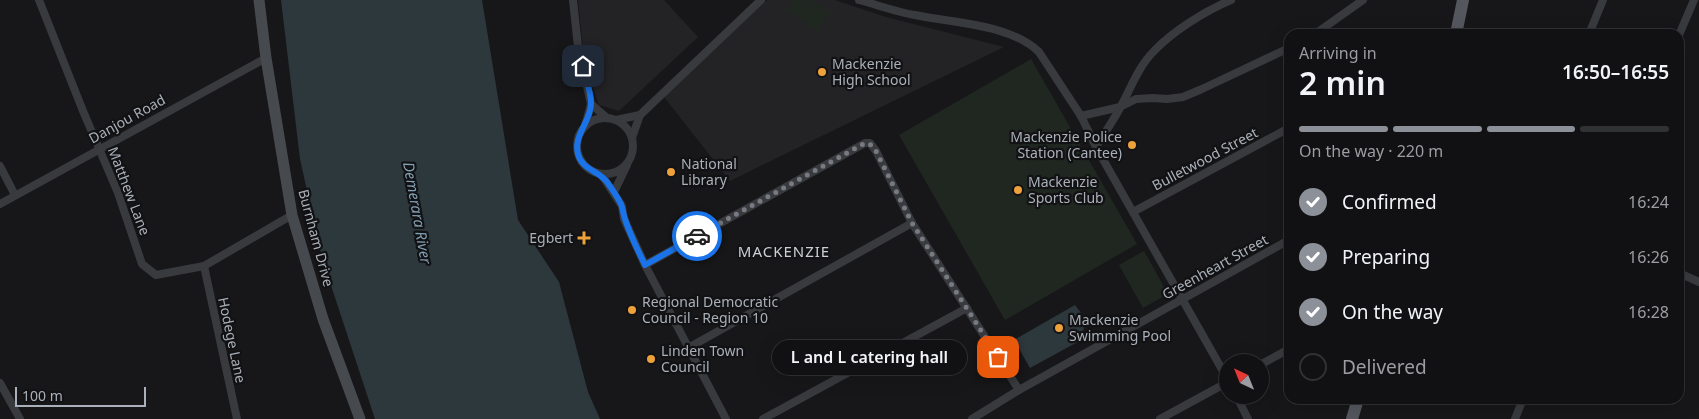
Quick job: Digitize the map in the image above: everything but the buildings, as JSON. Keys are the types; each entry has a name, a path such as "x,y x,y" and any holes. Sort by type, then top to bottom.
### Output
{"main road":[{"path":"1457,29 1463,0"},
{"path":"1352,419 1356,404"}],"street":[{"name":"Matthew Lane","path":"40,0 83,111 118,193 142,264 156,275 204,266"},
{"name":"Burnham Drive","path":"259,0 266,58 292,215 323,319 360,419"},
{"path":"573,0 578,47 591,104 585,126 579,135 578,155 583,164 591,171 601,174 617,171 630,160"},
{"path":"632,138 640,115 761,0"},
{"path":"859,0 912,15 1000,30 1031,44 1039,52 1081,116 1096,147 1219,365"},
{"path":"1096,147 1142,66 1154,51 1167,39 1194,20 1231,0"},
{"path":"1321,29 1363,0"},
{"path":"1591,29 1603,0"},
{"path":"1682,29 1694,0"},
{"path":"1081,116 1120,107 1136,99 1183,97 1284,50"},
{"name":"Danjou Road","path":"0,204 266,58"},
{"path":"591,104 607,118"},
{"path":"616,120 640,115"},
{"path":"585,126 599,118 607,118 616,120 629,130 633,149 630,160 614,192"},
{"name":"Bulletwood Street","path":"1133,212 1284,131"},
{"path":"645,265 865,143 870,144 876,151 912,223 1019,390"},
{"path":"0,166 15,195"},
{"path":"601,174 622,206 624,219 645,265 726,419"},
{"path":"204,266 292,215"},
{"path":"688,348 912,223"},
{"name":"Greenheart Street","path":"972,419 985,416 1019,390 1284,243"},
{"name":"Hodege Lane","path":"204,266 237,419"},
{"path":"1684,275 1699,282"},
{"path":"763,419 967,308"},
{"path":"1269,360 1284,352"},
{"path":"0,383 20,419"},
{"path":"1160,419 1219,386"},
{"path":"1240,404 1248,419"},
{"path":"1515,419 1521,404"}],"shaded area":[{"path":"578,0 664,0 698,37 619,111 599,105 584,59"},
{"name":"Mackenzie High School","path":"767,0 835,0 886,17 1004,47 730,181 664,97"},
{"path":"793,0 811,0 830,14 817,32 786,10"},
{"name":"Mackenzie Sports Club","path":"1031,59 1137,244 1005,320 899,135"},
{"path":"1144,251 1168,294 1143,308 1119,265"}],"water":[{"name":"Demerara River","path":"281,0 482,0 518,220 559,282 588,392 600,419 375,419 322,258 300,159"},
{"name":"Mackenzie Swimming Pool","path":"1075,305 1084,317 1083,339 1030,368 1014,340"}],"way so far":[{"path":"697,236 865,143 870,144 876,151 912,223 998,357"}],"place":[{"name":"Mackenzie High School","path":"822,72"},
{"name":"Mackenzie Police Station (Cantee)","path":"1132,145"},
{"name":"National Library","path":"671,172"},
{"name":"Mackenzie Sports Club","path":"1018,190"},
{"name":"Egbert","path":"584,238"},
{"name":"Regional Democratic Council - Region 10","path":"632,310"},
{"name":"Mackenzie Swimming Pool","path":"1059,328"},
{"name":"L and L catering hall","path":"998,357"},
{"name":"Linden Town Council","path":"651,359"}],"district":[{"name":"MACKENZIE","path":"784,252"}],"route":[{"path":"583,66 591,104 585,126 579,135 578,155 583,164 591,171 601,174 614,192 622,206 624,219 645,265 697,236"}]}
